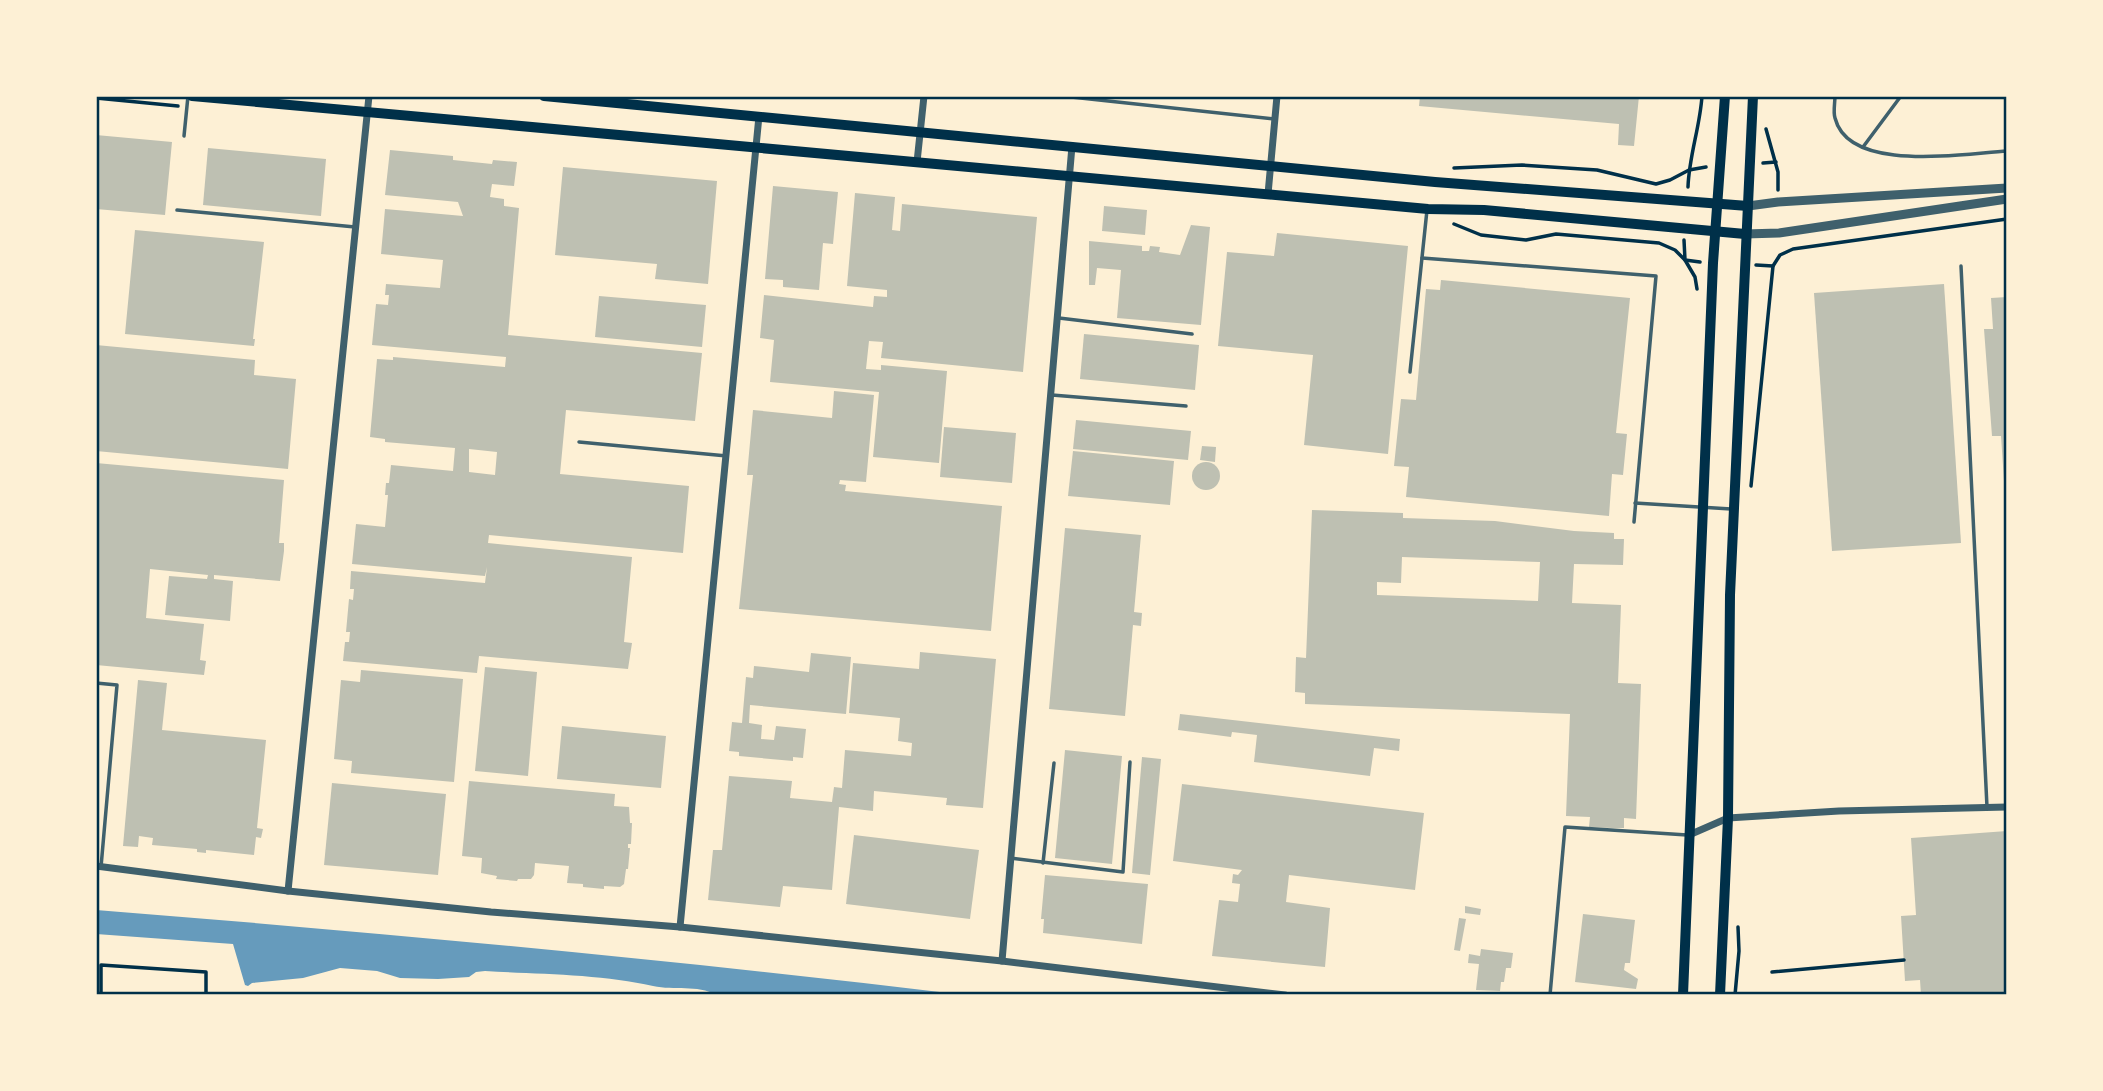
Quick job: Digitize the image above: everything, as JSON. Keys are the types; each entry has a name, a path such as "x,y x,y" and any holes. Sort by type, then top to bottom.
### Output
{"main road":[{"path":"190,96 1428,209 1498,211 1745,234"},
{"path":"544,96 653,101 759,116 1435,182 1748,206"},
{"path":"1683,995 1713,263 1725,96"},
{"path":"1720,995 1728,818 1733,509 1753,96"}],"street":[{"path":"288,891 369,96"},
{"path":"918,162 925,96"},
{"path":"1268,194 1277,96"},
{"path":"680,927 759,116"},
{"path":"1002,961 1072,146"},
{"path":"1748,206 2007,188"},
{"path":"1745,234 1779,233 2007,199"},
{"path":"1689,835 1728,818 1839,811 2007,807"},
{"path":"99,867 288,891 491,912 680,927 1002,961 1285,995"}],"lane":[{"path":"184,136 190,96"},
{"path":"1062,96 1275,119"},
{"path":"1835,96 1834,117 1840,128 1846,137 1863,147 1900,158 2007,151"},
{"path":"1863,147 1901,96"},
{"path":"1410,372 1428,209"},
{"path":"177,210 355,227"},
{"path":"1422,258 1656,276 1634,522"},
{"path":"1961,266 1987,809"},
{"path":"1057,317 1192,334"},
{"path":"1050,395 1186,406"},
{"path":"579,442 727,456"},
{"path":"1635,503 1733,509"},
{"path":"96,683 117,685 99,867"},
{"path":"1010,859 1123,873 1130,762"},
{"path":"1043,863 1054,763"},
{"path":"1550,995 1565,827 1689,835"}],"path":[{"path":"1766,122 1778,172 1778,202"},
{"path":"1451,168 1522,164 1597,170 1656,184 1689,170"},
{"path":"1750,487 1773,266 1780,255 1794,248 2007,219"},
{"path":"1779,233 1780,255"},
{"path":"1685,260 1713,263"},
{"path":"1744,265 1773,266"},
{"path":"1735,995 1739,951 1738,925"},
{"path":"1772,972 1904,960"},
{"path":"101,995 101,965 206,972 206,995"}],"water":[{"path":"96,910 531,948 965,995 717,995 701,990 570,975 485,971 476,972 469,977 400,978 377,971 340,968 303,978 252,983 248,986 245,985 233,944 96,934"}],"building":[{"path":"1420,96 1639,96 1634,146 1618,145 1619,124 1419,106"},
{"path":"96,135 172,142 165,215 96,209"},
{"path":"208,148 326,159 321,216 203,205"},
{"path":"390,150 453,156 453,160 492,164 493,160 517,162 514,186 492,184 490,197 504,199 504,206 519,208 508,335 702,353 695,421 566,410 560,474 689,486 683,553 489,535 488,543 632,557 624,642 632,643 628,669 479,656 477,673 343,661 345,642 349,642 350,632 346,632 349,599 353,600 354,589 350,589 351,571 485,583 487,567 485,576 352,564 356,524 385,527 388,495 385,495 386,483 389,483 391,465 453,471 455,448 385,442 385,439 370,437 377,359 393,360 393,357 505,367 506,357 372,345 376,304 388,305 386,284 440,288 443,260 381,254 385,209 463,216 458,202 385,195","holes":["469,449 497,452 495,475 469,472"]},
{"path":"563,167 717,181 708,284 655,279 657,264 555,255"},
{"path":"773,186 838,192 833,244 823,243 819,290 783,287 783,280 765,279"},
{"path":"855,193 895,197 892,230 900,231 902,204 1037,217 1023,372 881,358 883,342 869,341 866,369 881,370 881,365 947,371 939,463 873,457 879,392 770,382 774,340 760,338 764,295 873,307 874,296 887,297 887,290 847,286"},
{"path":"1104,206 1147,210 1145,235 1102,231"},
{"path":"1191,225 1210,227 1201,325 1117,318 1121,270 1097,268 1095,285 1089,285 1089,241 1142,246 1142,251 1149,251 1150,246 1160,247 1159,252 1180,255"},
{"path":"135,230 264,242 254,346 125,334"},
{"path":"1277,233 1408,246 1388,454 1304,445 1313,355 1218,346 1227,252 1274,256"},
{"path":"1441,280 1630,298 1616,433 1627,434 1623,475 1612,474 1609,516 1406,497 1409,467 1394,466 1401,399 1416,400 1426,289 1440,290"},
{"path":"1944,284 1961,543 1832,551 1814,293"},
{"path":"599,296 706,305 702,347 595,337"},
{"path":"2007,297 2005,496 2001,436 1992,436 1984,329 1993,329 1991,298"},
{"path":"1084,334 1199,345 1195,390 1080,379"},
{"path":"96,345 255,360 254,375 296,379 288,469 96,451"},
{"path":"834,391 874,395 866,482 840,480 839,484 846,485 845,491 1002,506 991,631 739,609 753,475 747,475 753,410 832,418"},
{"path":"1076,420 1191,431 1188,460 1073,449"},
{"path":"944,427 1016,433 1012,483 940,477"},
{"path":"1202,446 1216,447 1215,462 1200,460"},
{"path":"1073,451 1174,461 1170,505 1068,496"},
{"path":"1206,462 1216,466 1220,476 1216,486 1206,490 1196,486 1192,476 1196,466"},
{"path":"96,463 284,480 279,543 284,543 284,551 280,581 214,575 214,579 233,581 230,621 165,615 169,576 207,579 208,575 150,569 146,618 204,624 200,660 206,661 204,675 96,665"},
{"path":"1312,510 1403,513 1403,518 1495,521 1614,533 1614,539 1624,539 1623,565 1574,564 1572,603 1621,605 1618,683 1641,684 1636,819 1624,818 1624,828 1612,828 1589,827 1590,817 1566,816 1570,714 1305,704 1305,693 1295,692 1296,657 1306,658","holes":["1402,557 1540,562 1538,601 1377,595 1377,582 1401,583"]},
{"path":"1065,528 1141,535 1134,612 1142,613 1141,626 1133,625 1125,716 1049,709"},
{"path":"920,652 996,659 983,808 946,805 947,798 874,791 873,811 839,807 832,890 783,886 780,907 708,900 713,850 722,850 729,776 792,781 790,798 832,802 834,787 842,788 845,750 911,756 912,743 898,741 900,718 849,713 853,663 919,669"},
{"path":"811,653 851,657 846,714 750,705 749,723 762,725 761,739 774,740 776,726 806,729 803,758 793,757 793,761 739,756 739,752 729,751 732,722 742,723 746,677 753,678 754,666 809,672"},
{"path":"485,667 537,672 528,776 475,771"},
{"path":"361,670 463,679 454,782 351,773 352,761 334,759 341,680 360,682"},
{"path":"138,680 167,683 162,730 266,740 257,828 263,829 261,838 256,837 254,855 206,850 206,853 197,852 197,849 152,845 153,838 139,836 138,847 123,846"},
{"path":"1180,714 1400,739 1399,751 1374,748 1370,776 1254,762 1257,735 1232,732 1231,737 1178,730"},
{"path":"562,726 666,736 661,788 557,779"},
{"path":"1065,750 1122,756 1112,864 1055,858"},
{"path":"1142,757 1161,759 1150,875 1132,873"},
{"path":"469,781 615,794 614,806 629,807 632,823 624,884 620,887 604,886 604,889 583,887 583,884 567,883 569,866 535,863 531,879 496,879 497,876 481,873 482,858 462,856"},
{"path":"332,783 446,794 438,875 324,865"},
{"path":"1182,784 1424,813 1415,890 1289,875 1286,902 1330,908 1325,967 1212,956 1219,900 1238,902 1240,884 1232,883 1233,874 1238,875 1242,870 1173,861"},
{"path":"2007,831 2007,995 1921,995 1920,980 1905,981 1901,916 1916,915 1911,838"},
{"path":"854,835 979,850 970,919 846,904"},
{"path":"1045,875 1148,884 1142,944 1043,933 1044,919 1041,919"},
{"path":"1465,906 1481,909 1480,915 1465,913"},
{"path":"1583,914 1635,920 1630,963 1625,963 1624,970 1638,979 1636,989 1575,982"},
{"path":"1459,918 1466,919 1460,951 1454,950"},
{"path":"1481,949 1513,953 1511,968 1506,968 1500,991 1476,990 1479,964 1468,963 1469,954 1480,956"}]}
